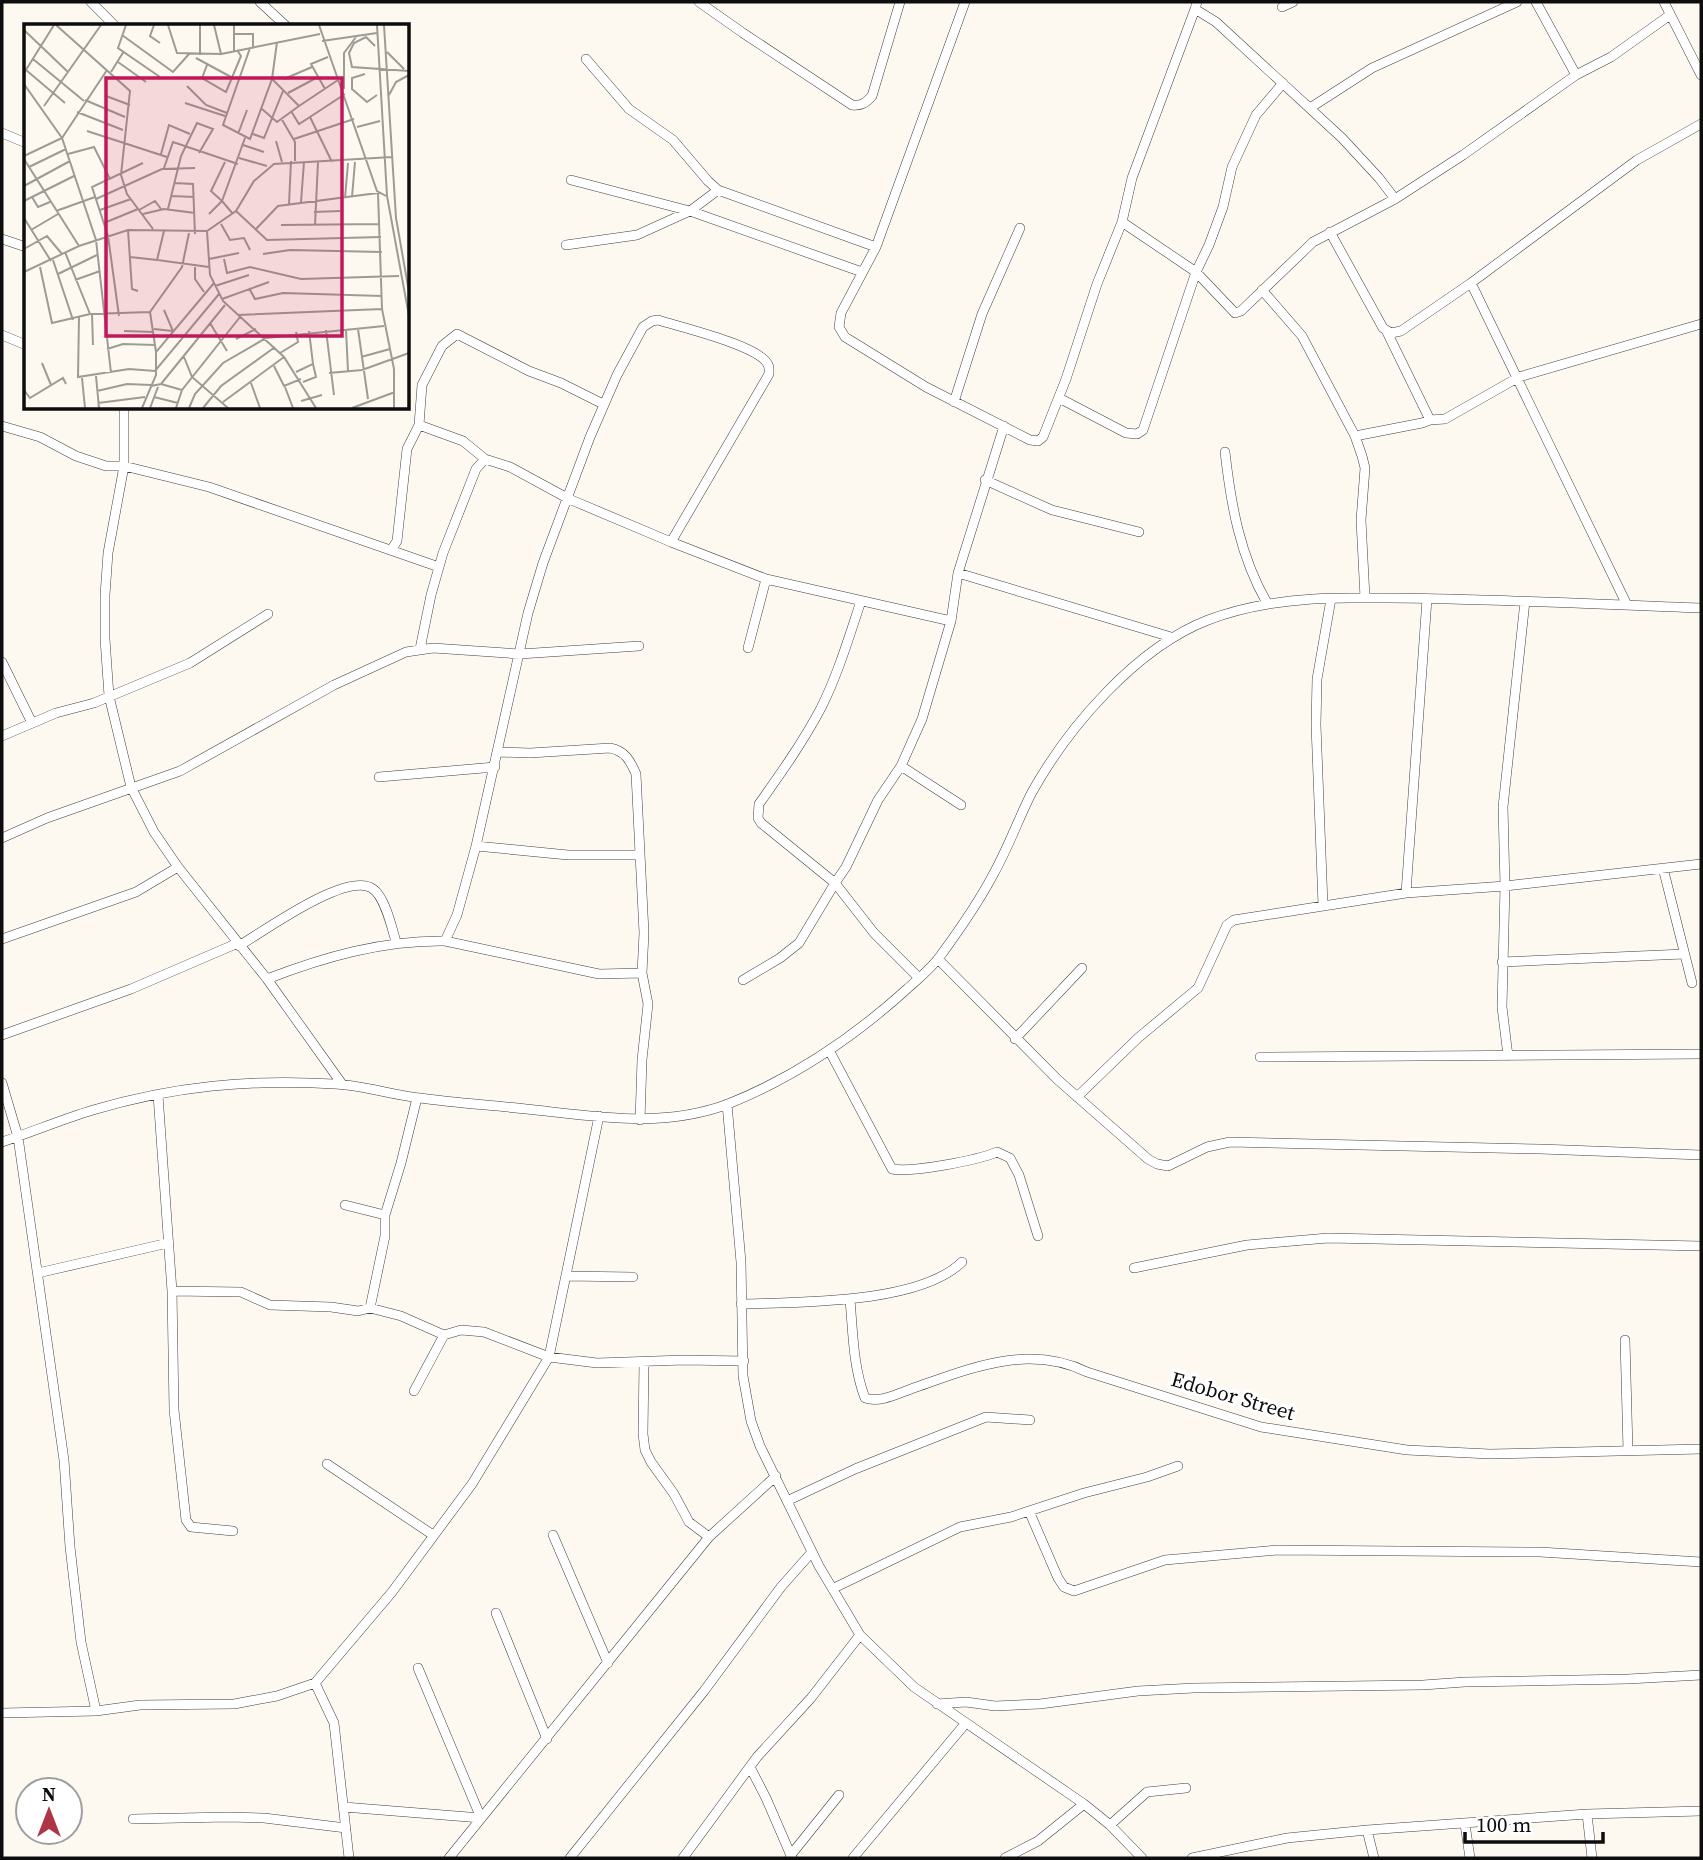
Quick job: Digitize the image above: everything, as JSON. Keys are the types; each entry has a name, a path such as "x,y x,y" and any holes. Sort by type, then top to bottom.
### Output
{"street":[{"path":"91,2 114,24"},
{"path":"260,2 284,24"},
{"path":"699,2 816,82 852,105 858,106 872,96 900,2"},
{"path":"965,2 876,247 841,313 839,327 845,337 859,346 954,402 1030,440 1038,442 1042,437 1059,398 1097,284 1122,222 1132,178 1196,5 1310,108 1360,157 1395,199"},
{"path":"1282,7 1293,2"},
{"path":"1310,108 1372,68 1517,2"},
{"path":"1536,2 1576,75"},
{"path":"1664,2 1701,75"},
{"path":"1122,222 1196,272 1235,313 1302,251 1330,232 1395,199 1463,155 1576,75 1611,57 1670,15"},
{"path":"586,59 629,109 673,141 718,190 876,247"},
{"path":"1059,398 1126,433 1137,434 1143,430 1196,272 1218,220 1232,167 1256,115 1283,83"},
{"path":"1387,332 1401,331 1471,283 1637,160 1701,124"},
{"path":"2,133 24,143"},
{"path":"571,180 691,211 862,272"},
{"path":"566,246 637,235 691,211 718,190"},
{"path":"954,402 982,314 1020,228"},
{"path":"1330,232 1387,332 1430,420"},
{"path":"2,239 24,246"},
{"path":"1471,283 1519,377 1627,605"},
{"path":"1262,290 1302,336 1355,436 1365,468 1361,520 1365,598"},
{"path":"445,941 457,915 476,846 528,613 543,563 603,404 643,327 658,320 724,340 746,350 767,363 769,374 671,542"},
{"path":"1355,436 1445,419 1519,377 1701,324"},
{"path":"391,550 397,541 407,449 419,425 422,385 442,346 457,334 529,371 603,404"},
{"path":"2,335 24,344"},
{"path":"124,410 124,466 108,553 105,594 106,666 109,696 131,787 154,832 178,867 267,979 342,1084"},
{"path":"419,425 463,441 485,459 510,467 569,499 766,579 951,621"},
{"path":"2,426 40,437 76,457 106,466 124,466 209,488 439,567"},
{"path":"743,980 799,943 846,867 878,800 901,766 922,719 951,621 958,573 1004,426"},
{"path":"1225,452 1236,523 1253,579 1267,603"},
{"path":"420,649 439,567 476,469 485,459"},
{"path":"985,480 1052,510 1139,532"},
{"path":"958,573 1171,638"},
{"path":"748,648 766,579"},
{"path":"2,1142 94,1110 224,1083 342,1084 417,1098 640,1120 701,1112 727,1104 772,1084 829,1050 887,1007 938,960 994,874 1031,795 1066,741 1133,667 1171,638 1208,620 1267,603 1331,599 1525,601 1701,608"},
{"path":"1323,905 1317,691 1331,599"},
{"path":"1406,893 1427,599"},
{"path":"862,601 822,706 757,811 761,823 835,883 874,933 919,978"},
{"path":"1508,1056 1502,1018 1505,886 1503,807 1525,601"},
{"path":"2,736 56,713 94,703 190,663 268,614"},
{"path":"2,838 47,818 180,771 334,685 385,661 420,649 520,654 639,646"},
{"path":"2,662 32,723"},
{"path":"498,751 530,753 610,748 626,755 636,774 643,933 642,973 648,1004 642,1060 640,1120"},
{"path":"901,766 961,805"},
{"path":"379,777 495,767"},
{"path":"476,846 568,855 639,855"},
{"path":"1077,1097 1138,1038 1198,988 1227,925 1242,918 1406,893 1505,886 1701,864"},
{"path":"2,939 136,891 178,867"},
{"path":"1663,868 1692,983"},
{"path":"2,1035 131,989 239,945 323,896 356,884 368,885 377,890 397,942"},
{"path":"267,979 335,956 397,942 445,941 599,974 642,973"},
{"path":"1502,962 1684,954"},
{"path":"938,960 1015,1039 1077,1097 1148,1159 1164,1166 1207,1147 1230,1142 1701,1155"},
{"path":"1015,1039 1082,968"},
{"path":"829,1050 892,1169 917,1170 984,1158 998,1152 1010,1158 1019,1175 1038,1236"},
{"path":"1260,1057 1701,1054"},
{"path":"2,1083 19,1137 64,1460 70,1547 81,1642 96,1711"},
{"path":"158,1095 172,1292 174,1410 186,1520 191,1527 233,1531"},
{"path":"370,1308 385,1236 385,1215 417,1098"},
{"path":"727,1104 741,1262 743,1376 751,1421 812,1552 860,1635 914,1687 1084,1804 1110,1825 1142,1858"},
{"path":"2,1713 234,1703 277,1696 315,1683 393,1592 472,1484 549,1357 599,1116"},
{"path":"345,1205 385,1215"},
{"path":"1134,1268 1247,1245 1328,1238 1701,1246"},
{"path":"38,1273 168,1243"},
{"path":"741,1304 850,1300 937,1279 951,1273 962,1262"},
{"path":"567,1276 633,1277"},
{"path":"172,1292 241,1292 270,1304 358,1311 370,1308 401,1316 444,1335 461,1330 484,1332 549,1357 597,1363 744,1361"},
{"name":"Edobor Street","path":"850,1300 861,1389 865,1398 872,1400 978,1366 1011,1360 1042,1359 1066,1362 1087,1372 1261,1427 1407,1450 1490,1454 1701,1449"},
{"path":"414,1391 444,1335"},
{"path":"1625,1340 1628,1451"},
{"path":"644,1362 645,1450 689,1522 709,1537"},
{"path":"789,1500 855,1469 986,1417 1030,1420"},
{"path":"327,1464 433,1535"},
{"path":"834,1588 960,1527 1011,1517 1178,1466"},
{"path":"449,1858 709,1537 776,1476"},
{"path":"1029,1511 1058,1578 1064,1587 1074,1591 1166,1560 1277,1550 1540,1552 1701,1562"},
{"path":"553,1535 608,1663"},
{"path":"570,1858 696,1701 781,1587 812,1552"},
{"path":"496,1613 547,1739"},
{"path":"683,1858 750,1767 811,1698 860,1635"},
{"path":"418,1668 481,1818"},
{"path":"937,1704 1040,1704 1138,1691 1195,1688 1423,1685 1701,1675"},
{"path":"315,1683 334,1723 349,1858"},
{"path":"853,1858 965,1724"},
{"path":"750,1767 791,1857 839,1795"},
{"path":"1110,1825 1147,1792 1186,1788"},
{"path":"1005,1858 1038,1841 1084,1804"},
{"path":"344,1807 481,1818"},
{"path":"1192,1858 1287,1838 1367,1830 1587,1814 1701,1811"},
{"path":"1587,1814 1592,1858"},
{"path":"133,1819 228,1816 346,1828"},
{"path":"1465,1824 1470,1858"},
{"path":"1367,1830 1374,1858"}]}
